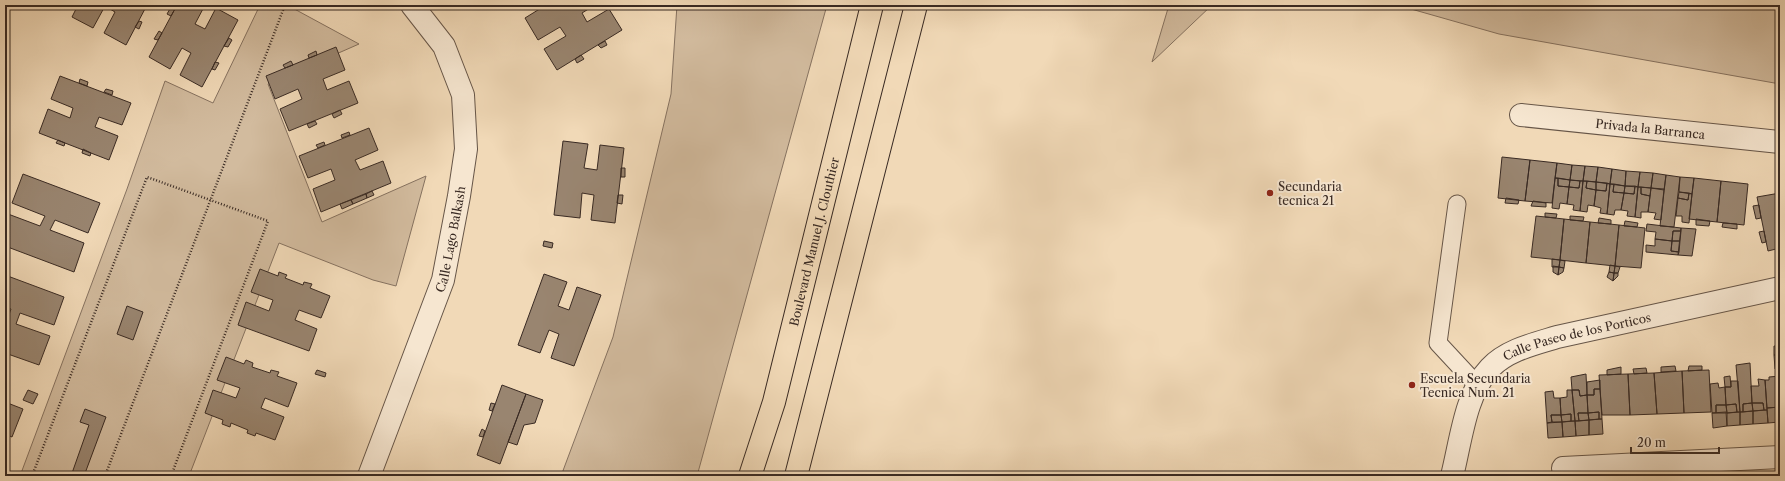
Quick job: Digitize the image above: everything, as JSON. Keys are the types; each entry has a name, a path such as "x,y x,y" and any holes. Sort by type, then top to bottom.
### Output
{"main road":[{"name":"Boulevard Manuel J. Clouthier","path":"750,476 774,402 872,5"},
{"path":"796,476 916,5"}],"street":[{"name":"Calle Lago Balkash","path":"369,476 443,280 459,196 466,149 463,95 444,46 412,5"},
{"name":"Privada la Barranca","path":"1520,115 1780,142"},
{"name":"Calle Paseo de los Porticos","path":"1452,476 1469,406 1477,385 1491,367 1508,355 1528,346 1557,337 1780,288"},
{"path":"1563,468 1780,457"}],"lane":[{"path":"1457,204 1438,343 1477,385"}],"path":[{"path":"105,476 285,5"},
{"path":"32,476 147,177 268,221 171,476"}],"shaded area":[{"path":"260,5 287,5 359,44 268,84 322,222 426,176 396,286 373,280 279,243 189,476 20,476 127,189 165,81 213,103"},
{"path":"677,5 827,5 697,476 561,476 613,337 671,94"},
{"path":"1169,5 1212,5 1152,62"},
{"path":"1397,5 1780,5 1780,84 1499,34"}],"building":[{"path":"78,5 147,5 126,45 104,33 115,12 105,6 93,28 72,17"},
{"path":"177,5 205,5 195,24 205,29 216,8 238,20 202,87 180,75 191,53 182,48 170,69 149,57"},
{"path":"546,5 595,5 582,13 587,22 609,9 622,30 557,70 544,49 566,36 560,27 538,40 525,18"},
{"path":"171,7 175,9 171,16 167,14"},
{"path":"139,21 142,22 139,29 135,27"},
{"path":"159,31 162,33 158,40 154,39"},
{"path":"229,38 232,40 228,47 224,46"},
{"path":"605,41 607,45 601,48 598,45"},
{"path":"336,47 345,70 323,79 327,90 349,81 358,103 289,131 280,109 302,99 298,89 275,99 266,76"},
{"path":"316,51 317,55 309,58 308,55"},
{"path":"581,55 584,59 577,63 575,59"},
{"path":"291,61 293,65 285,68 283,65"},
{"path":"215,62 219,63 215,70 212,69"},
{"path":"60,76 131,103 122,125 99,117 95,127 118,136 109,160 39,133 48,109 70,118 73,108 51,99"},
{"path":"80,79 88,82 87,86 79,83"},
{"path":"106,89 113,91 112,95 104,92"},
{"path":"340,110 342,114 334,118 332,114"},
{"path":"315,121 317,124 309,128 307,124"},
{"path":"369,128 378,150 355,160 360,170 383,161 391,183 321,212 313,189 335,180 331,169 308,178 299,156"},
{"path":"349,132 350,135 342,138 341,135"},
{"path":"58,140 65,143 64,146 56,143"},
{"path":"563,141 588,144 584,168 597,170 600,145 624,148 615,223 591,220 594,195 582,193 580,218 554,215"},
{"path":"324,142 325,145 318,148 316,145"},
{"path":"83,149 91,153 90,156 82,153"},
{"path":"1502,157 1530,160 1525,201 1498,198"},
{"path":"1530,160 1557,163 1552,203 1525,201"},
{"path":"1557,163 1572,165 1570,180 1555,178"},
{"path":"1572,165 1585,166 1583,181 1570,180"},
{"path":"1585,166 1598,167 1596,182 1583,181"},
{"path":"1598,167 1612,169 1610,184 1596,182"},
{"path":"621,168 625,168 625,177 621,177"},
{"path":"1612,169 1626,171 1625,186 1610,184"},
{"path":"1626,171 1640,172 1638,187 1625,186"},
{"path":"1640,172 1653,173 1651,188 1638,187"},
{"path":"1653,173 1666,175 1664,190 1651,188"},
{"path":"23,174 100,203 88,233 55,220 50,230 84,243 74,272 5,246 5,222 8,214 40,226 45,216 12,203"},
{"path":"1666,175 1680,177 1674,227 1660,226"},
{"path":"1680,177 1694,178 1692,194 1679,192"},
{"path":"1555,178 1558,178 1558,186 1569,187 1567,204 1560,203 1559,209 1552,208"},
{"path":"1558,178 1570,180 1569,187 1558,186"},
{"path":"1694,178 1721,181 1717,222 1689,219"},
{"path":"1570,180 1580,181 1579,188 1569,187"},
{"path":"1580,181 1583,181 1580,211 1573,210 1574,205 1567,204 1569,187 1579,188"},
{"path":"1583,181 1587,181 1586,188 1596,190 1594,206 1588,205 1587,212 1580,211"},
{"path":"1587,181 1596,182 1596,190 1586,188"},
{"path":"1721,181 1748,184 1744,225 1717,222"},
{"path":"1596,182 1607,183 1606,191 1596,190"},
{"path":"1607,183 1610,184 1607,214 1600,213 1601,208 1594,206 1596,190 1606,191"},
{"path":"1610,184 1614,184 1613,192 1624,193 1621,210 1615,210 1614,215 1607,214"},
{"path":"1614,184 1625,186 1624,193 1613,192"},
{"path":"1625,186 1635,186 1634,194 1624,193"},
{"path":"1635,186 1638,187 1635,217 1627,216 1628,211 1621,210 1624,193 1634,194"},
{"path":"1638,187 1641,187 1641,194 1650,196 1648,212 1641,212 1641,218 1635,217"},
{"path":"1641,187 1651,188 1650,196 1641,194"},
{"path":"1651,188 1664,189 1661,220 1654,219 1656,213 1648,212"},
{"path":"372,191 374,195 367,198 366,194"},
{"path":"1679,192 1689,193 1688,200 1678,198"},
{"path":"1689,193 1692,194 1689,223 1682,222 1682,216 1676,216 1678,198 1688,200"},
{"path":"1780,193 1780,248 1768,251 1757,197"},
{"path":"366,194 367,198 353,204 351,200"},
{"path":"618,195 623,195 622,204 617,203"},
{"path":"1506,198 1519,200 1518,204 1505,203"},
{"path":"351,200 353,204 342,209 340,204"},
{"path":"1533,201 1546,203 1546,207 1531,206"},
{"path":"1759,205 1761,218 1756,219 1753,206"},
{"path":"1545,213 1557,214 1556,218 1545,217"},
{"path":"1536,216 1564,219 1560,260 1531,257"},
{"path":"1570,216 1584,217 1583,221 1570,220"},
{"path":"1599,218 1611,220 1611,224 1598,223"},
{"path":"1564,219 1590,222 1586,263 1560,260"},
{"path":"1696,219 1710,221 1709,226 1696,225"},
{"path":"1625,221 1638,223 1637,227 1624,226"},
{"path":"1590,222 1619,225 1615,266 1586,263"},
{"path":"1723,223 1737,224 1737,229 1722,227"},
{"path":"1647,224 1681,228 1681,231 1673,231 1672,241 1655,239 1656,232 1646,231"},
{"path":"1619,225 1645,228 1641,268 1615,266"},
{"path":"1681,228 1696,229 1692,256 1678,255"},
{"path":"1673,231 1681,231 1680,241 1672,241"},
{"path":"1764,231 1766,242 1762,243 1759,232"},
{"path":"1655,239 1672,241 1671,251 1679,252 1678,255 1646,252 1646,245 1655,246"},
{"path":"544,241 553,243 552,248 543,246"},
{"path":"1672,241 1680,241 1679,252 1671,251"},
{"path":"1552,259 1560,260 1559,267 1552,267"},
{"path":"1560,260 1565,261 1564,268 1559,267"},
{"path":"1610,265 1615,266 1614,273 1609,272"},
{"path":"1553,266 1559,267 1558,275 1553,272"},
{"path":"1615,266 1620,267 1618,273 1614,273"},
{"path":"1559,267 1564,268 1563,272 1558,275"},
{"path":"260,269 278,276 279,272 287,275 285,278 303,285 304,282 312,284 310,288 330,296 321,318 299,310 295,320 317,329 309,351 238,325 246,302 269,311 273,300 251,292"},
{"path":"1609,272 1614,273 1613,281 1607,277"},
{"path":"1614,273 1618,273 1618,276 1613,281"},
{"path":"544,274 567,282 558,306 569,310 577,287 601,295 574,366 551,358 559,334 549,330 540,353 518,345"},
{"path":"5,275 64,297 54,325 20,313 16,324 50,336 39,365 5,353 5,320 7,320 11,309 5,307"},
{"path":"127,306 143,312 133,340 117,334"},
{"path":"1774,346 1778,346 1779,355 1774,355"},
{"path":"1774,355 1779,355 1780,368 1775,369"},
{"path":"226,357 244,364 246,360 253,363 252,367 270,373 271,370 279,372 277,376 297,383 288,407 265,398 261,408 284,417 275,440 256,433 255,436 247,433 248,430 231,423 230,427 222,424 223,420 205,413 213,390 236,398 240,388 217,380"},
{"path":"1750,363 1752,403 1743,404 1743,412 1740,412 1736,365"},
{"path":"1675,366 1676,371 1661,372 1661,367"},
{"path":"1689,366 1702,366 1702,370 1688,371"},
{"path":"1621,367 1621,374 1607,375 1607,370"},
{"path":"1646,368 1647,373 1634,374 1633,369"},
{"path":"317,370 326,373 325,377 315,374"},
{"path":"1709,370 1711,412 1684,413 1682,371"},
{"path":"1682,371 1684,413 1657,414 1654,373"},
{"path":"1654,373 1657,414 1630,415 1628,374"},
{"path":"1586,374 1587,395 1580,396 1579,390 1572,390 1571,377"},
{"path":"1628,374 1630,415 1602,415 1599,375"},
{"path":"1730,376 1731,387 1725,387 1724,377"},
{"path":"1780,376 1780,382 1776,383 1776,396 1780,395 1780,407 1767,408 1765,380 1769,380 1769,377"},
{"path":"1758,379 1765,380 1767,410 1764,410 1763,403 1752,403 1751,386 1759,386"},
{"path":"1600,380 1600,389 1594,389 1594,395 1587,395 1587,382"},
{"path":"1731,381 1738,381 1740,412 1737,412 1736,404 1726,405 1725,387 1731,387"},
{"path":"1780,382 1780,395 1776,396 1776,383"},
{"path":"1718,383 1719,388 1725,387 1726,405 1716,405 1716,413 1712,413 1710,384"},
{"path":"502,385 526,394 500,464 477,455"},
{"path":"1594,389 1600,389 1602,419 1599,419 1599,412 1588,413 1587,395 1594,395"},
{"path":"28,390 38,394 33,404 23,400"},
{"path":"1567,390 1572,390 1575,421 1571,421 1571,414 1561,415 1560,398 1567,397"},
{"path":"1572,390 1579,390 1580,396 1587,395 1588,413 1578,413 1579,421 1575,421"},
{"path":"1553,391 1554,398 1560,398 1561,415 1551,415 1552,422 1547,423 1545,392"},
{"path":"526,394 543,400 535,423 524,425 517,445 508,442"},
{"path":"5,402 23,409 12,437 5,434"},
{"path":"491,403 495,404 492,411 489,410"},
{"path":"1752,403 1753,411 1743,412 1743,404"},
{"path":"1752,403 1763,403 1764,410 1753,411"},
{"path":"1736,404 1737,412 1727,413 1726,405"},
{"path":"1716,405 1726,405 1727,413 1716,413"},
{"path":"1780,407 1780,422 1768,423 1767,408"},
{"path":"85,409 106,417 84,476 71,476 89,425 80,422"},
{"path":"1767,410 1768,423 1753,424 1753,411"},
{"path":"1753,411 1753,424 1740,425 1740,412"},
{"path":"1599,412 1599,419 1589,420 1588,413"},
{"path":"1726,412 1727,426 1713,428 1712,413"},
{"path":"1740,412 1740,425 1727,426 1727,413"},
{"path":"1578,413 1588,413 1589,420 1579,421"},
{"path":"1571,414 1571,421 1562,422 1561,415"},
{"path":"1551,415 1561,415 1562,422 1552,422"},
{"path":"1602,419 1603,434 1589,435 1589,420"},
{"path":"1589,420 1589,435 1576,436 1575,421"},
{"path":"1575,421 1576,436 1563,437 1562,422"},
{"path":"1562,422 1563,437 1548,438 1547,423"},
{"path":"482,429 485,431 483,437 479,436"}],"place":[{"name":"Secundaria tecnica 21","path":"1270,193"},
{"name":"Escuela Secundaria Tecnica Num. 21","path":"1412,385"}]}
